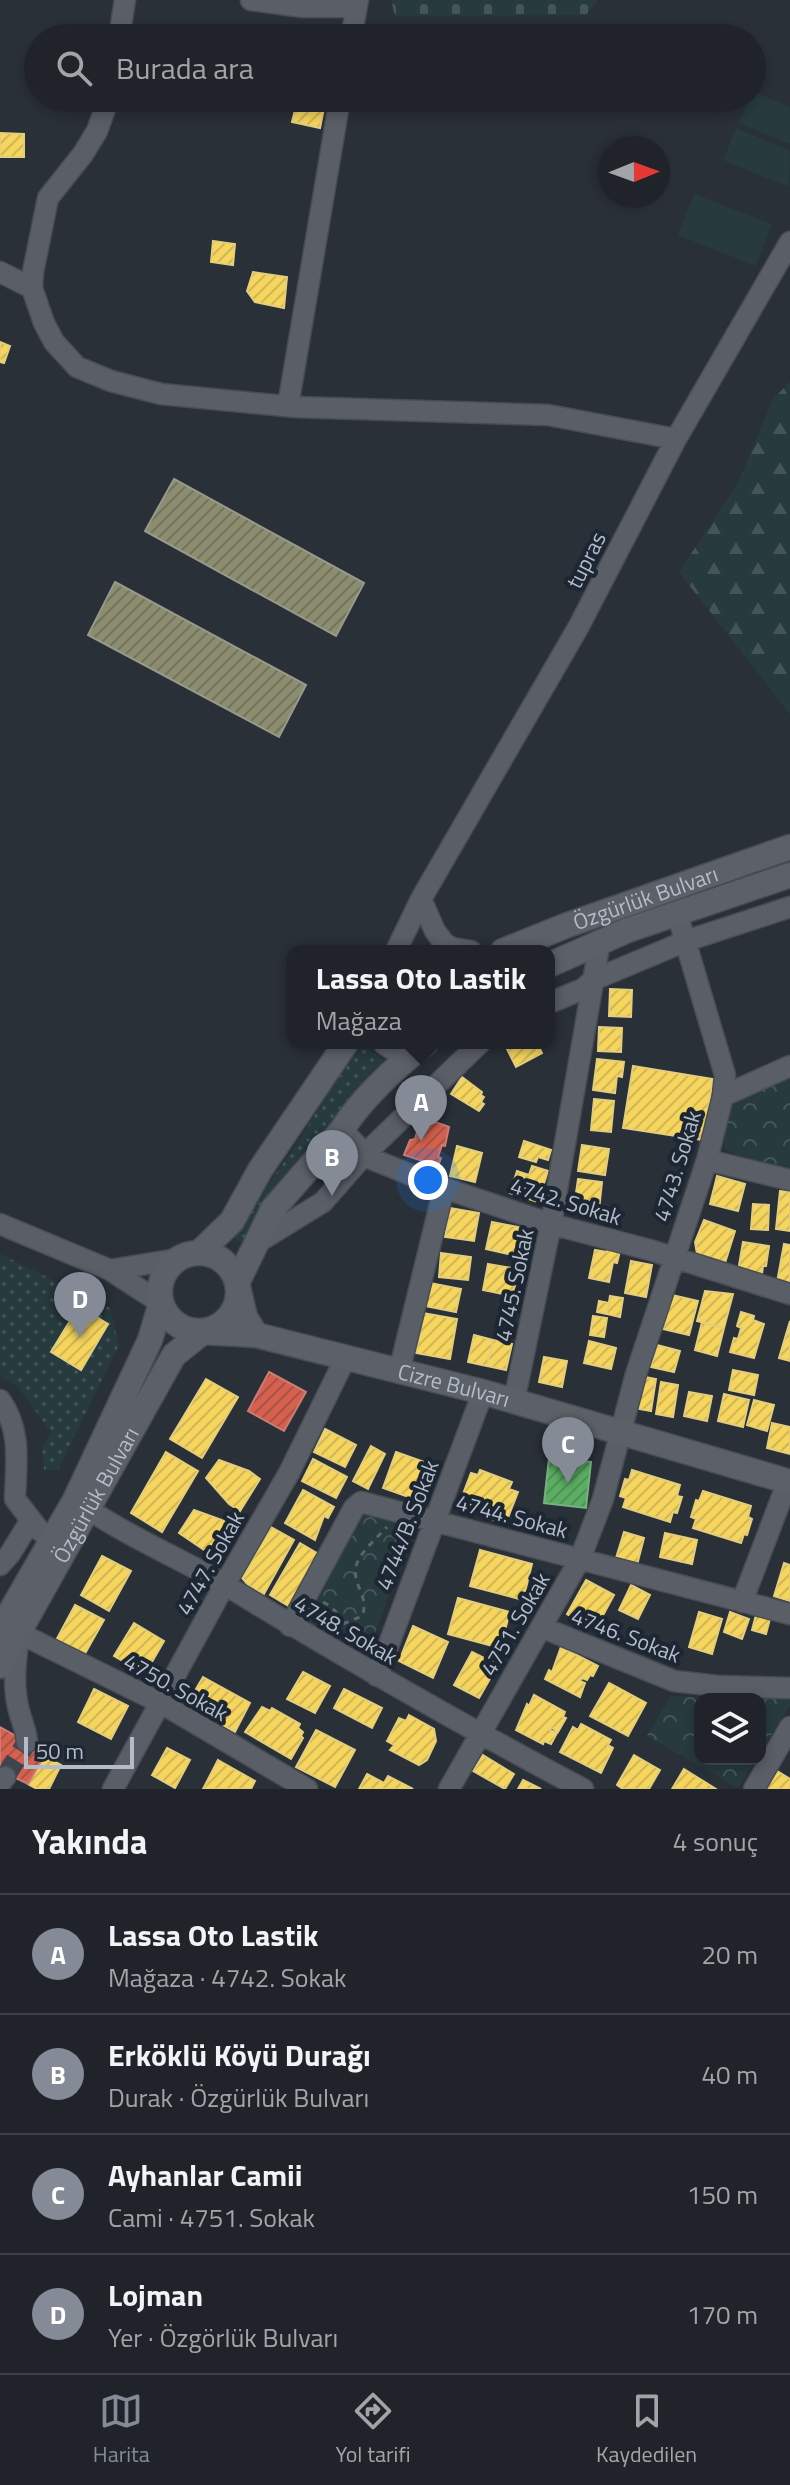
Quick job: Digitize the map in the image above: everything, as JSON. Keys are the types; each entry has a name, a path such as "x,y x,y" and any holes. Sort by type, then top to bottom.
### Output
{"main road":[{"name":"Özgürlük Bulvarı","path":"518,945 790,847"},
{"name":"Özgürlük Bulvarı","path":"555,962 597,942 790,875"},
{"path":"342,1049 260,1170 232,1221 162,1278 159,1291 161,1303 172,1322 182,1328 203,1332 227,1320 235,1309 237,1283 273,1209 342,1130 349,1117 420,1049"},
{"path":"189,1256 210,1254 228,1265 237,1283 245,1317 256,1335"},
{"path":"10,1631 150,1340 161,1303"},
{"name":"Özgürlük Bulvarı","path":"0,1666 10,1631 88,1509 174,1355 203,1332"},
{"name":"Cizre Bulvarı","path":"203,1332 256,1335 483,1392 789,1481"}],"street":[{"path":"121,24 125,0"},
{"path":"251,0 303,7 357,3 353,24"},
{"path":"104,112 90,143 48,198 32,288 54,342 65,357 90,374 161,394 288,406 548,415 676,439"},
{"path":"288,406 338,112"},
{"name":"tupras","path":"399,945 421,899 579,626 676,439 790,242"},
{"path":"0,272 32,288"},
{"path":"421,899 435,931 450,945"},
{"path":"555,1001 583,989 593,980 686,941 790,907"},
{"name":"4743. Sokak","path":"622,1431 636,1374 707,1160 723,1096 725,1075 677,913"},
{"name":"4745. Sokak","path":"514,1401 551,1224 598,953 597,942"},
{"path":"255,1244 323,1202 365,1154 474,1049"},
{"path":"723,1096 790,1066"},
{"name":"4742. Sokak","path":"342,1130 369,1158 444,1188 551,1224 790,1294"},
{"path":"707,1160 790,1180"},
{"path":"399,1372 444,1188"},
{"path":"0,1224 110,1270 161,1303"},
{"path":"110,1270 189,1256"},
{"name":"4747. Sokak","path":"113,1789 289,1473 345,1359"},
{"name":"4744/B. Sokak","path":"377,1676 483,1392"},
{"path":"0,1400 10,1413 17,1442 15,1499 39,1530 53,1540"},
{"name":"4751. Sokak","path":"449,1789 580,1559 603,1499 622,1431"},
{"path":"742,1602 789,1481"},
{"name":"4744. Sokak","path":"290,1626 358,1504 365,1502 790,1614"},
{"name":"4748. Sokak","path":"88,1509 111,1525 225,1584 290,1626 480,1735 583,1789"},
{"path":"0,1565 31,1520"},
{"name":"4746. Sokak","path":"541,1627 674,1681 790,1688"},
{"path":"10,1631 19,1711 27,1742"},
{"name":"4750. Sokak","path":"10,1631 161,1703 294,1786"},
{"path":"754,1789 790,1727"}],"path":[{"path":"329,1648 343,1624 358,1620 365,1609 355,1571 356,1563 403,1511"},
{"path":"304,1600 328,1604 357,1636 369,1639"}],"green space":[{"path":"391,0 598,0 586,15 395,16"},
{"path":"766,97 790,107 790,144 739,123 743,112 766,112"},
{"path":"736,128 790,151 789,187 723,160"},
{"path":"694,194 772,224 756,266 678,235"},
{"path":"790,382 790,714 679,572 738,483 773,399"},
{"path":"353,1049 369,1049 388,1064 319,1137 282,1182 244,1244 231,1236 299,1141"},
{"path":"790,1076 790,1169 725,1149 729,1104"},
{"path":"0,1254 110,1308 119,1345 58,1470 44,1470 42,1447 51,1432 17,1386 0,1376"},
{"path":"366,1513 413,1529 367,1655 304,1620 360,1517"},
{"path":"671,1696 694,1697 694,1763 647,1736"},
{"path":"766,1699 790,1699 790,1705 766,1743"},
{"path":"698,1765 752,1765 738,1788"}],"building: Konut":[{"path":"294,112 323,112 320,128 292,122"},
{"path":"0,133 24,134 24,157 0,157"},
{"path":"213,241 235,244 233,265 211,262"},
{"path":"253,272 287,277 284,308 255,302 247,291"},
{"path":"0,342 10,346 4,363 0,362"},
{"path":"610,989 632,990 631,1017 609,1016"},
{"path":"599,1027 622,1028 621,1052 598,1051"},
{"path":"507,1049 540,1049 542,1053 516,1067"},
{"path":"597,1059 624,1062 622,1077 617,1076 615,1093 593,1090"},
{"path":"633,1066 713,1079 703,1140 623,1128"},
{"path":"462,1077 482,1092 484,1097 481,1102 484,1104 479,1111 451,1094"},
{"path":"594,1099 614,1101 611,1132 591,1130"},
{"path":"524,1141 551,1150 548,1160 538,1157 536,1162 519,1157"},
{"path":"582,1145 609,1149 605,1175 578,1171"},
{"path":"457,1146 482,1153 475,1182 450,1176"},
{"path":"532,1166 548,1171 538,1202 510,1193 517,1171 529,1175"},
{"path":"717,1176 745,1184 738,1211 710,1204"},
{"path":"578,1179 602,1182 599,1210 574,1207"},
{"path":"780,1191 790,1192 790,1231 776,1229"},
{"path":"753,1204 769,1205 768,1230 751,1229"},
{"path":"450,1208 479,1213 474,1241 445,1237"},
{"path":"704,1220 735,1231 725,1263 697,1254 695,1242"},
{"path":"492,1222 523,1228 517,1256 486,1249"},
{"path":"743,1242 769,1246 762,1274 738,1271"},
{"path":"784,1244 790,1245 790,1284 777,1282"},
{"path":"608,1249 620,1251 617,1263 613,1262 609,1282 589,1278 595,1250 607,1252"},
{"path":"441,1253 471,1257 468,1280 439,1277"},
{"path":"631,1261 652,1265 646,1297 625,1293"},
{"path":"488,1264 518,1269 513,1296 483,1290"},
{"path":"430,1283 461,1289 456,1312 425,1306"},
{"path":"705,1291 733,1294 724,1328 697,1321"},
{"path":"672,1295 698,1301 689,1335 663,1329"},
{"path":"610,1296 623,1298 620,1317 607,1314"},
{"path":"599,1301 609,1303 607,1314 597,1312"},
{"path":"79,1306 108,1324 81,1370 51,1352"},
{"path":"741,1312 754,1316 753,1320 764,1324 754,1358 730,1352 734,1338 738,1339 741,1328 737,1326"},
{"path":"423,1313 457,1319 450,1359 416,1353"},
{"path":"593,1316 607,1318 604,1337 590,1335"},
{"path":"790,1321 790,1361 779,1358"},
{"path":"702,1322 724,1328 717,1356 695,1350"},
{"path":"474,1335 493,1340 487,1366 468,1362"},
{"path":"493,1340 512,1344 506,1370 487,1366"},
{"path":"589,1341 616,1348 611,1369 584,1363"},
{"path":"657,1345 680,1351 674,1372 651,1367"},
{"path":"544,1357 567,1361 562,1387 539,1382"},
{"path":"733,1370 758,1375 754,1395 729,1390"},
{"path":"640,1376 656,1379 651,1411 634,1408"},
{"path":"206,1379 238,1397 202,1458 170,1439"},
{"path":"661,1382 678,1385 673,1417 656,1414"},
{"path":"689,1392 712,1396 707,1421 684,1416"},
{"path":"724,1394 749,1400 743,1427 718,1421"},
{"path":"754,1400 774,1405 767,1431 747,1425"},
{"path":"772,1423 790,1427 790,1454 767,1448"},
{"path":"325,1429 356,1445 345,1467 314,1452"},
{"path":"371,1446 385,1454 368,1489 353,1481"},
{"path":"166,1452 198,1471 162,1532 131,1513"},
{"path":"396,1452 430,1464 417,1500 383,1488"},
{"path":"313,1459 347,1477 336,1498 302,1481"},
{"path":"219,1460 249,1471 260,1479 240,1511 229,1504 206,1478"},
{"path":"480,1470 512,1482 509,1489 518,1492 507,1520 499,1517 497,1521 466,1509 468,1505 460,1502 471,1473 478,1475"},
{"path":"632,1470 680,1485 677,1496 682,1497 677,1513 673,1512 670,1522 623,1507 626,1498 620,1496 625,1479 629,1480"},
{"path":"303,1490 334,1507 328,1518 324,1516 315,1540 285,1523"},
{"path":"703,1491 751,1506 748,1517 752,1519 741,1543 693,1528 696,1519 691,1517 696,1500 699,1501"},
{"path":"194,1510 233,1524 216,1558 179,1533"},
{"path":"271,1527 294,1540 264,1594 242,1578"},
{"path":"624,1532 644,1538 637,1565 616,1558"},
{"path":"665,1533 697,1540 692,1564 660,1557"},
{"path":"300,1543 322,1556 292,1608 270,1595"},
{"path":"480,1550 532,1564 523,1600 470,1586"},
{"path":"102,1556 131,1571 109,1611 81,1595"},
{"path":"784,1563 790,1565 790,1601 774,1596"},
{"path":"586,1580 614,1595 595,1630 567,1614"},
{"path":"631,1585 650,1595 638,1619 619,1610"},
{"path":"458,1598 510,1612 500,1648 448,1634"},
{"path":"75,1605 104,1620 82,1659 54,1644"},
{"path":"757,1611 771,1615 766,1634 752,1630"},
{"path":"699,1612 722,1619 712,1654 689,1647"},
{"path":"730,1612 749,1619 742,1639 724,1632"},
{"path":"134,1623 164,1641 145,1674 114,1656"},
{"path":"413,1626 448,1642 433,1678 399,1661"},
{"path":"561,1647 598,1666 593,1676 580,1681 585,1683 580,1697 545,1679 549,1670 552,1672"},
{"path":"472,1652 498,1665 479,1698 454,1685"},
{"path":"303,1672 330,1686 315,1713 287,1699"},
{"path":"203,1677 250,1703 235,1732 186,1706"},
{"path":"609,1683 646,1703 628,1736 590,1716"},
{"path":"94,1689 128,1706 111,1739 78,1722"},
{"path":"344,1689 382,1708 372,1728 334,1708"},
{"path":"534,1695 565,1712 563,1717 566,1718 558,1732 551,1727 550,1730 557,1733 551,1744 544,1741 543,1744 516,1730"},
{"path":"262,1707 270,1711 272,1708 300,1724 298,1728 303,1732 303,1738 291,1759 245,1732"},
{"path":"409,1715 434,1729 436,1741 427,1760 419,1765 390,1750 394,1745 387,1741 399,1718 406,1721"},
{"path":"581,1724 611,1740 608,1745 613,1748 601,1773 560,1752 573,1727 578,1730"},
{"path":"316,1730 355,1750 335,1787 296,1767"},
{"path":"167,1748 190,1760 175,1788 152,1775"},
{"path":"483,1755 514,1774 505,1789 473,1771"},
{"path":"634,1755 660,1770 649,1789 623,1789 617,1785"},
{"path":"44,1756 61,1765 49,1789 37,1789 28,1784"},
{"path":"218,1760 255,1781 251,1789 203,1789"},
{"path":"684,1769 716,1789 672,1789"},
{"path":"774,1769 790,1779 790,1789 762,1789"},
{"path":"367,1774 384,1783 388,1776 413,1789 359,1789"},
{"path":"523,1780 541,1789 518,1789"}],"building: Ticaret":[{"path":"424,1118 449,1127 445,1146 442,1145 438,1157 441,1158 438,1166 404,1155"},
{"path":"269,1372 306,1392 284,1431 248,1411"},
{"path":"0,1727 34,1746 32,1750 44,1756 28,1784 16,1778 14,1782 0,1774"}],"building: Kamu":[{"path":"549,1458 591,1462 586,1508 544,1503"}],"building: Sanayi":[{"path":"174,479 364,583 336,636 145,531"},
{"path":"115,582 306,685 279,737 88,635"}],"tunnel":[{"path":"5,1777 27,1742"}],"place":[{"name":"Lassa Oto Lastik","path":"421,1141"},
{"name":"Erköklü Köyü Durağı","path":"332,1196"},
{"name":"Lojman","path":"80,1338"},
{"name":"Ayhanlar Camii","path":"568,1483"}]}
